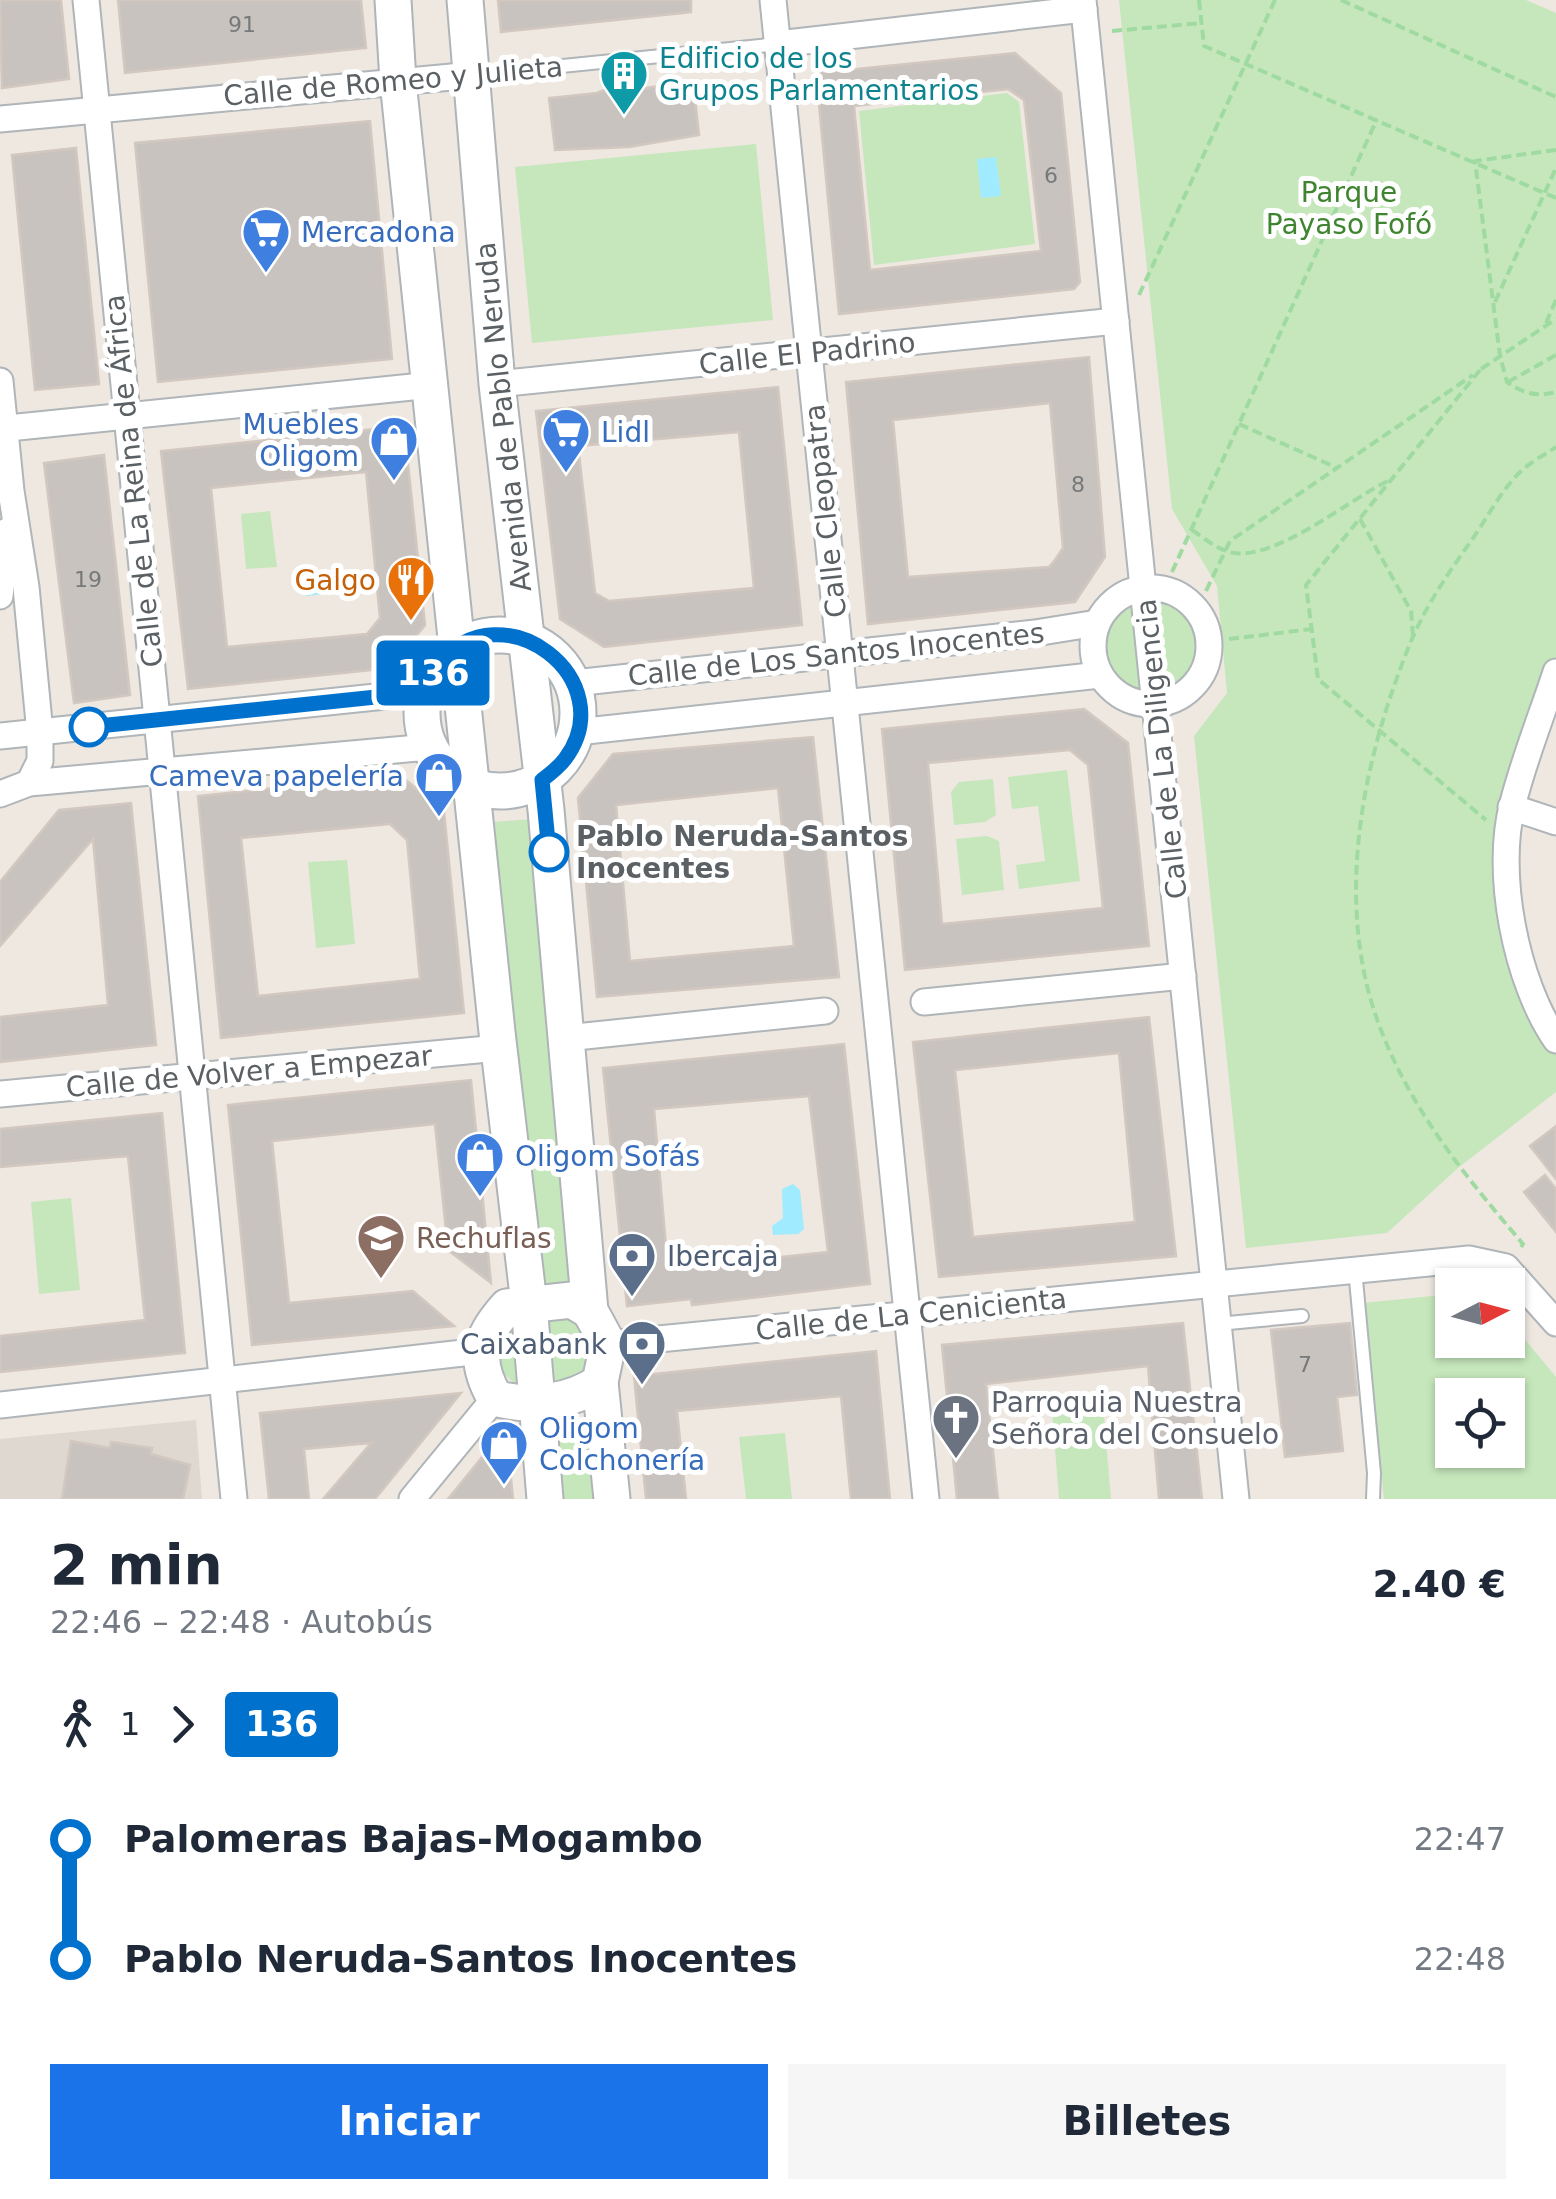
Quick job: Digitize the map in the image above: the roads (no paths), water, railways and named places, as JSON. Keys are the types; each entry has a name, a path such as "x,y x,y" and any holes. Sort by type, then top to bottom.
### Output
{"main road":[{"path":"393,0 398,81 529,1304 545,1499"},
{"name":"Avenida de Pablo Neruda","path":"466,0 497,384 542,780 590,1311 608,1344"},
{"path":"492,634 525,638 556,656 574,684 579,706 578,732 566,758 542,780 509,792 474,788 445,770 429,747 421,720 424,692 437,665 458,646 492,634"},
{"path":"590,1311 572,1300 507,1307 488,1328 481,1351 485,1380 495,1398 515,1404 582,1396 600,1382"},
{"path":"608,1344 600,1382 612,1499"}],"street":[{"name":"Calle de La Reina de África","path":"86,0 234,1499"},
{"name":"Calle Cleopatra","path":"773,0 926,1499"},
{"name":"Calle de Romeo y Julieta","path":"778,44 1083,5"},
{"name":"Calle de La Diligencia","path":"1083,5 1236,1499"},
{"name":"Calle de Romeo y Julieta","path":"0,119 473,74"},
{"name":"Calle El Padrino","path":"497,384 1116,321"},
{"path":"0,381 40,733 40,761 28,783"},
{"path":"18,428 432,385"},
{"path":"0,596 11,492"},
{"path":"1145,588 1164,588 1181,595 1195,607 1210,641 1202,677 1173,701 1155,705 1123,698 1100,675 1094,658 1093,640 1098,623 1117,599 1145,588"},
{"name":"Calle de Los Santos Inocentes","path":"574,684 1098,623"},
{"path":"1556,672 1512,807 1508,901 1516,946 1545,1024 1556,1040"},
{"name":"Calle de Los Santos Inocentes","path":"578,732 1100,675"},
{"path":"0,736 424,692"},
{"path":"0,794 28,783 429,747"},
{"path":"1512,807 1556,822"},
{"path":"924,1002 1183,976"},
{"path":"566,1038 825,1011"},
{"name":"Calle de Volver a Empezar","path":"0,1094 499,1048"},
{"name":"Calle de La Cenicienta","path":"608,1344 1470,1258 1506,1267 1556,1323"},
{"path":"0,1405 481,1351"},
{"path":"412,1499 495,1398"}],"lane":[{"name":"Calle de Romeo y Julieta","path":"473,74 778,44"},
{"path":"1356,1270 1373,1499"},
{"path":"1218,1324 1302,1316"}],"water":[{"path":"996,157 1001,196 981,198 977,159"},
{"path":"349,571 350,591 306,596 304,575"},
{"path":"793,1184 800,1190 804,1229 798,1234 773,1235 772,1226 783,1218 782,1189"}],"place":[{"name":"Edificio de los Grupos Parlamentarios","path":"624,116"},
{"name":"Mercadona","path":"266,274"},
{"name":"Lidl","path":"566,474"},
{"name":"Muebles Oligom","path":"394,482"},
{"name":"Galgo","path":"411,622"},
{"name":"Cameva papelería","path":"439,818"},
{"name":"Pablo Neruda-Santos Inocentes","path":"549,852"},
{"name":"Oligom Sofás","path":"480,1198"},
{"name":"Rechuflas","path":"381,1280"},
{"name":"Ibercaja","path":"632,1298"},
{"name":"Caixabank","path":"642,1386"},
{"name":"Parroquia Nuestra Señora del Consuelo","path":"956,1460"},
{"name":"Oligom Colchonería","path":"504,1486"}],"park label":[{"name":"Parque Payaso Fofó","path":"1349,208"}]}
